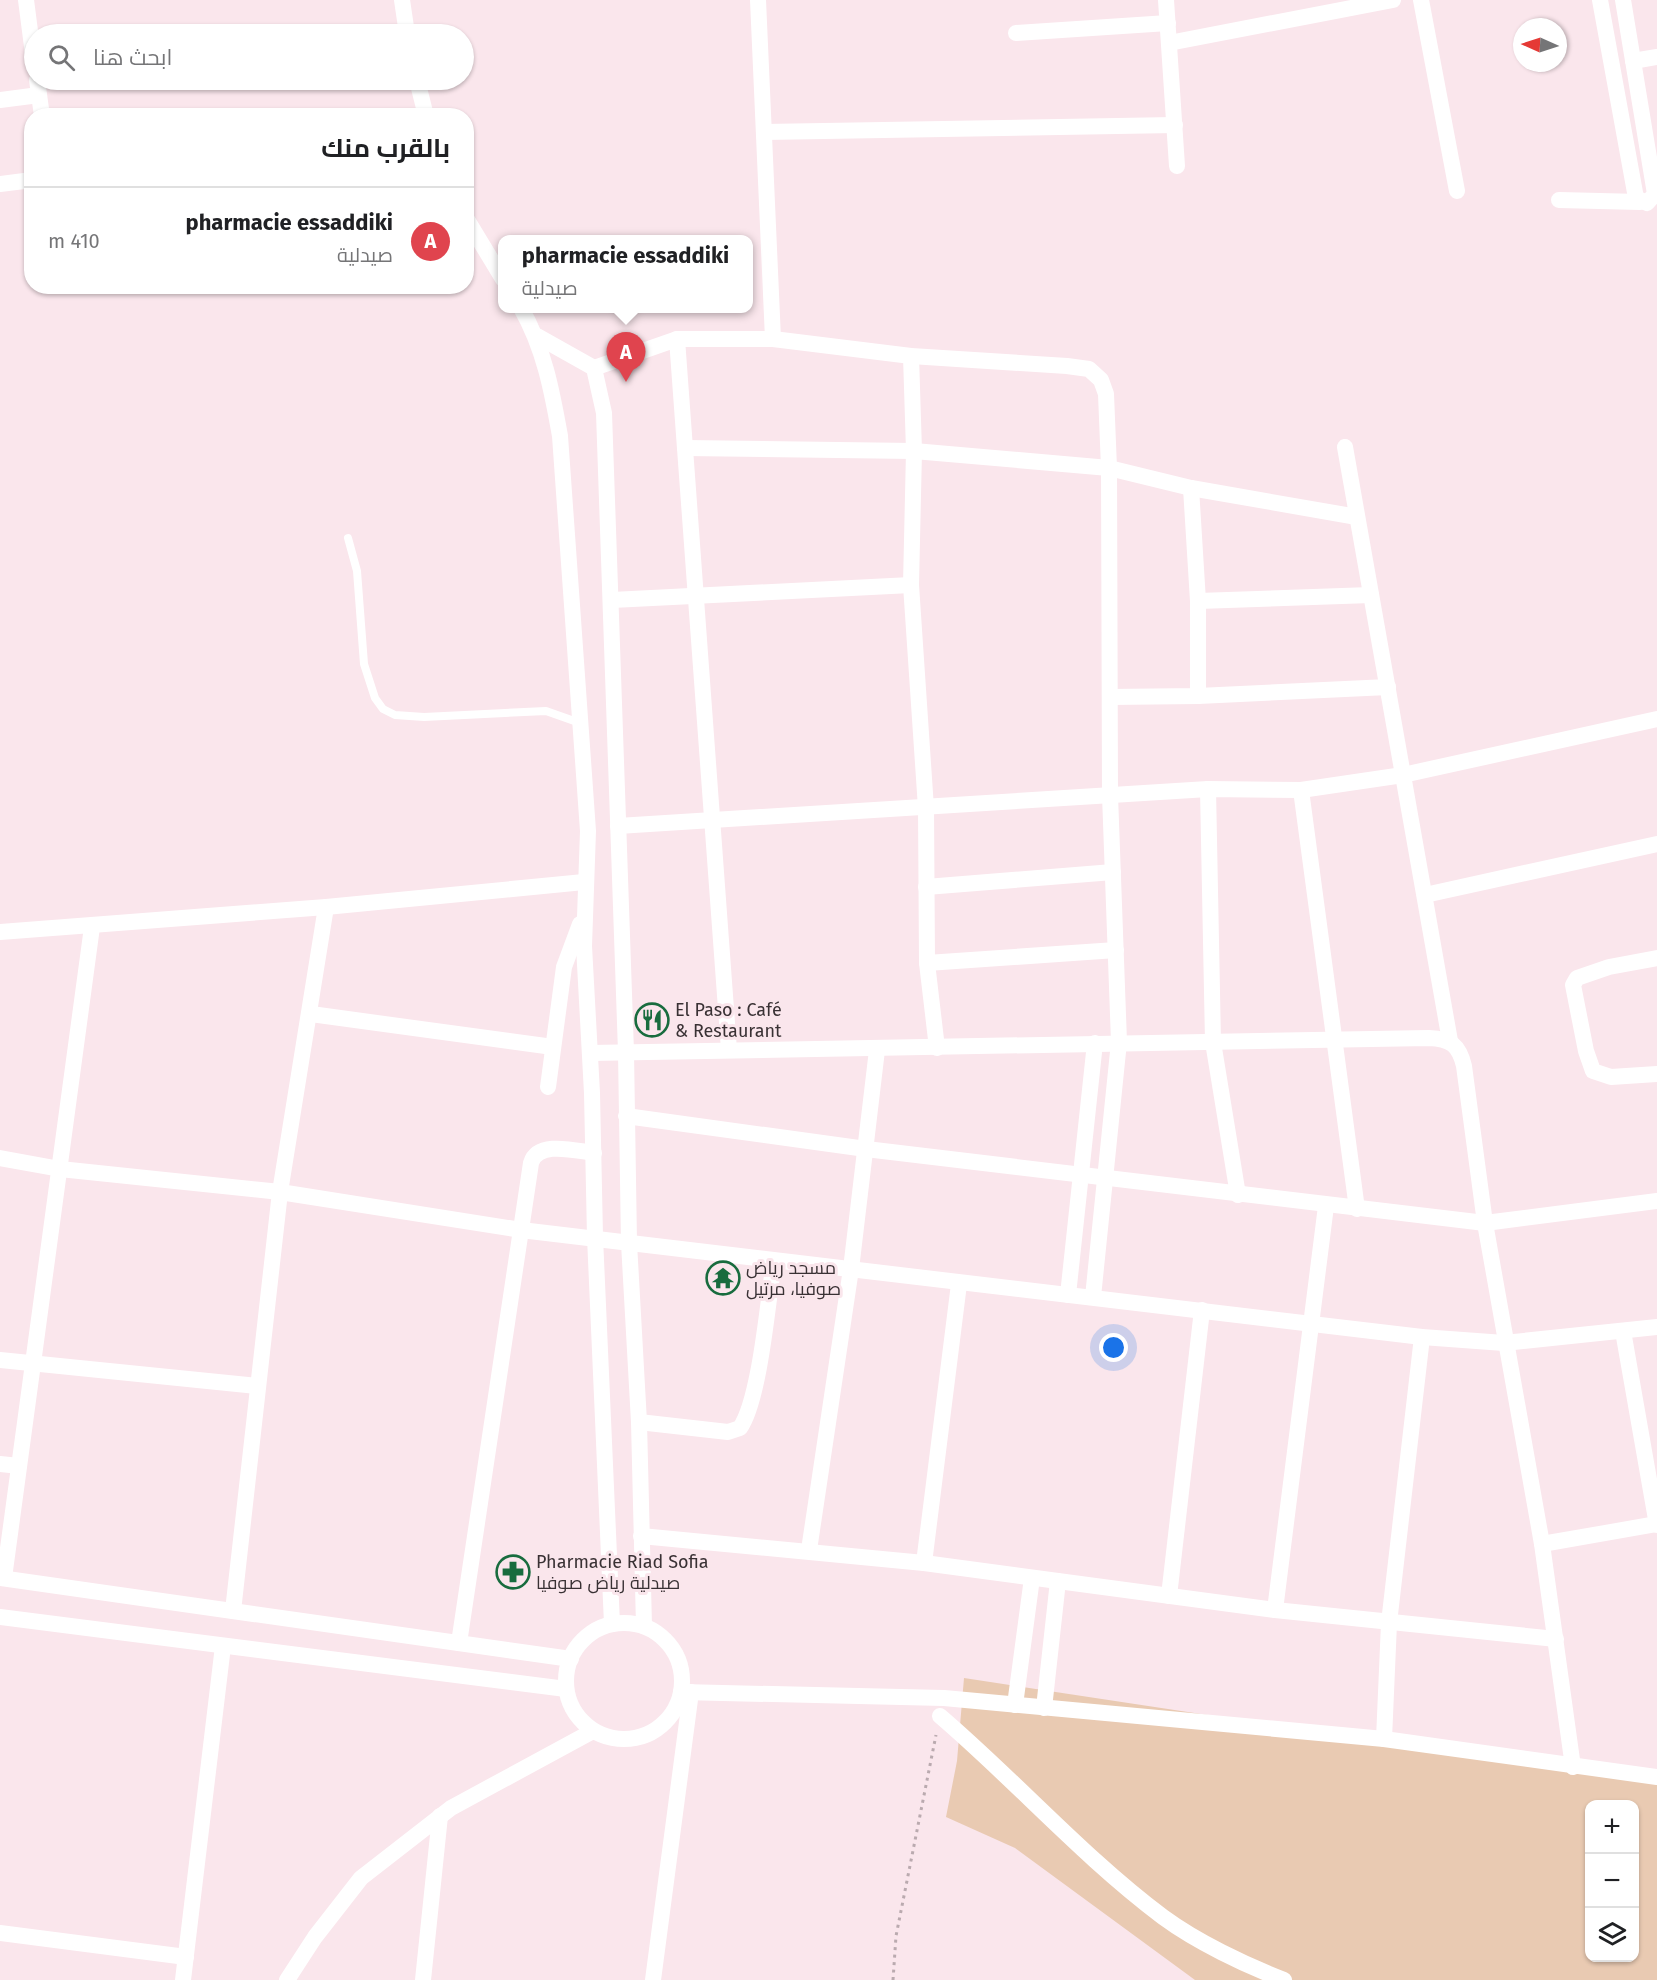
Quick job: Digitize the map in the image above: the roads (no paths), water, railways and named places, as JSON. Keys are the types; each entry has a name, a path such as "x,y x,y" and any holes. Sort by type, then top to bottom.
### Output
{"street":[{"path":"26,0 29,24"},
{"path":"402,0 406,24"},
{"path":"758,0 773,339"},
{"path":"1166,0 1177,166"},
{"path":"1169,43 1393,0"},
{"path":"1421,0 1457,191"},
{"path":"1600,0 1636,198 1641,202"},
{"path":"1559,200 1641,202 1652,200 1655,194 1623,0"},
{"path":"1016,33 1167,23"},
{"path":"1633,61 1657,57"},
{"path":"0,100 29,90"},
{"path":"38,90 41,108"},
{"path":"420,90 424,108"},
{"path":"764,132 1175,125"},
{"path":"0,184 24,181"},
{"path":"474,235 498,271"},
{"path":"523,313 537,336 553,392 560,436 588,831 584,915 612,1624"},
{"path":"537,336 594,368 604,413 626,1052 629,1243 639,1422 644,1626"},
{"path":"677,339 729,1050"},
{"path":"594,368 677,339 773,339 911,356 1089,369 1101,380 1106,394 1109,468 1110,795 1119,1042 1107,1178 1093,1297"},
{"path":"911,356 914,451 911,585 926,808 927,963 937,1048"},
{"path":"1345,447 1450,1041 1461,1052 1464,1066 1504,1343 1542,1544 1573,1767"},
{"path":"685,448 914,451 1109,468 1191,488 1358,517"},
{"path":"1191,488 1198,601 1198,696"},
{"path":"612,600 911,585"},
{"path":"1198,601 1371,595"},
{"path":"1110,697 1198,696 1388,687"},
{"path":"618,826 712,822 1208,789 1301,790 1403,775 1657,719"},
{"path":"1208,789 1213,1042 1238,1195"},
{"path":"1301,790 1357,1209"},
{"path":"1425,895 1657,844"},
{"path":"926,886 1113,872"},
{"path":"0,932 92,927 326,907 584,882"},
{"path":"233,1611 280,1192 311,1014 326,907"},
{"path":"548,1087 564,967 584,915"},
{"path":"92,927 2,1578 571,1659"},
{"path":"927,963 1116,950"},
{"path":"1657,958 1590,972 1576,978 1573,985 1586,1051 1593,1071 1602,1076 1611,1077 1657,1074"},
{"path":"311,1014 553,1047"},
{"path":"590,1053 877,1050 1119,1042 1429,1038 1450,1041"},
{"path":"1068,1294 1095,1043"},
{"path":"809,1550 851,1269 877,1050"},
{"path":"626,1116 867,1149 1326,1206 1485,1223 1657,1201"},
{"path":"459,1643 531,1163 536,1153 546,1149 594,1153"},
{"path":"0,1158 60,1169 280,1192 521,1230 595,1237 959,1284 1068,1294 1422,1337 1504,1343 1657,1327"},
{"path":"1275,1610 1313,1325 1326,1206"},
{"path":"639,1422 720,1431 740,1428 748,1412 753,1389 774,1261"},
{"path":"924,1563 959,1284"},
{"path":"1169,1596 1202,1310"},
{"path":"1542,1544 1657,1525 1623,1331"},
{"path":"1384,1740 1389,1623 1422,1337"},
{"path":"0,1360 257,1386"},
{"path":"0,1464 19,1466"},
{"path":"641,1536 809,1550 1275,1610 1556,1639"},
{"path":"1016,1705 1032,1578"},
{"path":"1044,1708 1059,1581"},
{"path":"0,1617 566,1689"},
{"path":"653,1980 686,1692 682,1674 677,1657 667,1642 644,1626 612,1624 592,1632 576,1648 568,1667 566,1689 577,1715 593,1731 614,1738 637,1738 657,1729 672,1713 686,1692"},
{"path":"183,1980 223,1646"},
{"path":"686,1692 944,1698 1384,1740 1657,1777"},
{"path":"940,1716 1075,1841 1165,1918 1226,1953 1284,1980"},
{"path":"287,1980 315,1937 361,1878 451,1808 593,1731"},
{"path":"423,1980 440,1816"},
{"path":"0,1933 186,1957"}],"lane":[{"path":"348,538 357,571 364,664 375,698 383,709 395,715 424,717 546,711 580,723"}],"place":[{"name":"pharmacie essaddiki","path":"626,382"},
{"name":"El Paso : Café & Restaurant","path":"652,1020"},
{"name":"مسجد رياض صوفيا، مرتیل","path":"723,1278"},
{"name":"Pharmacie Riad Sofia صيدلية رياض صوفيا","path":"513,1572"}]}
